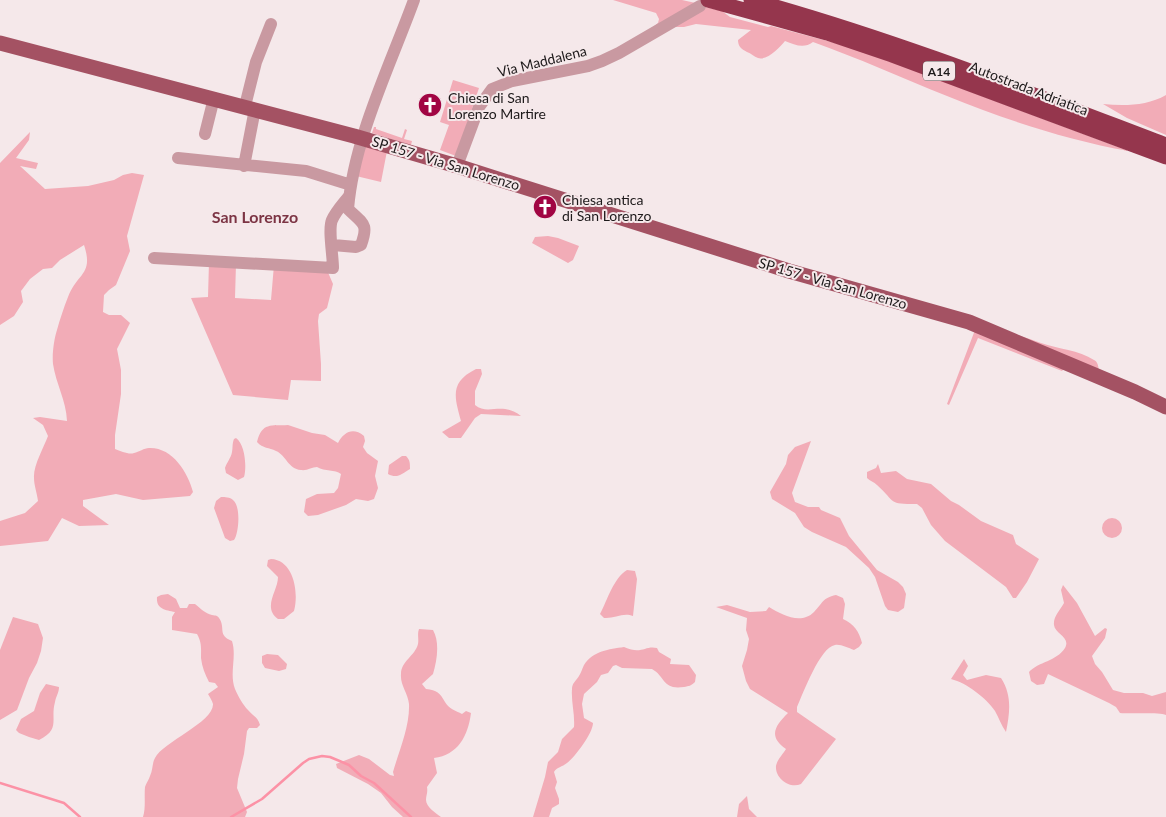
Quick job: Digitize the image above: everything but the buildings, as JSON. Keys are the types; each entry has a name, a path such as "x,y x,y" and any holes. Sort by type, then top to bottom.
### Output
{"highway":[{"name":"Autostrada Adriatica","path":"751,0 829,22 924,54 1166,145"},
{"name":"Autostrada Adriatica","path":"704,3 819,31 892,55 1166,157"}],"main road":[{"name":"SP 157 - Via San Lorenzo","path":"0,43 363,138 789,271 969,322 1108,380 1166,408"}],"street":[{"path":"332,245 356,247 361,245 366,232 365,225 348,209 350,191 363,138 378,93 414,0"},
{"name":"Via Maddalena","path":"457,166 479,107 492,89 512,81 588,66 602,61 704,3"},
{"path":"244,166 256,62 271,24"},
{"path":"205,134 214,98"},
{"path":"178,158 306,171 350,191"},
{"path":"154,258 333,268 330,233 332,221 350,191"}],"shaded area":[{"path":"613,0 682,0 700,4 653,27 658,23 659,19 656,13"},
{"path":"705,7 722,11 730,17 854,48 1129,151 1060,135 1014,121 969,105 813,42 803,46 785,41 769,56 758,58 743,50 738,40 751,30 696,24 673,27"},
{"path":"453,80 479,88 456,156 440,150 449,125 440,122"},
{"path":"1166,95 1166,135 1127,118 1103,104 1135,104 1159,99"},
{"path":"374,127 402,138 405,129 407,130 404,139 412,141 411,145 372,133"},
{"path":"30,132 29,140 16,158 38,163 36,169 20,166 45,189 88,186 114,180 132,173 144,175 127,236 130,251 116,285 104,295 103,312 109,315 121,315 130,323 117,349 121,370 121,394 115,435 115,449 125,453 149,448 165,452 172,456 183,469 193,492 190,496 143,500 116,494 83,500 83,506 109,525 79,526 62,518 48,541 0,546 0,521 25,513 38,501 34,473 48,436 43,425 33,418 40,417 67,421 65,406 53,364 55,338 68,297 86,268 87,262 84,245 60,260 52,268 43,269 30,279 21,291 23,302 14,316 0,325 0,163"},
{"path":"362,144 387,151 381,182 356,176"},
{"path":"548,236 579,246 573,260 568,263 532,243 535,237"},
{"path":"209,262 236,264 235,298 271,300 274,265 327,270 333,284 327,308 319,314 318,321 321,381 291,380 288,400 233,395 191,298 208,297"},
{"path":"975,330 1067,365 1062,371 978,338 949,405 947,404"},
{"path":"1015,334 1088,357 1098,364 1099,370"},
{"path":"476,369 481,369 482,374 475,391 475,405 485,409 508,410 521,416 481,414 475,418 461,438 449,438 442,432 461,421 456,390 462,379"},
{"path":"288,425 325,435 338,443 349,432 353,431 364,436 363,447 367,453 378,461 375,476 378,488 374,499 368,501 356,499 346,505 318,515 308,516 304,512 306,499 317,494 334,493 338,488 341,474 317,467 305,470 297,469 290,465 279,453 257,442 262,431 268,426"},
{"path":"236,438 243,450 245,462 244,477 238,480 226,473 225,468 231,454 234,439"},
{"path":"811,441 792,493 795,502 808,507 819,507 821,510 840,518 849,536 877,570 903,587 906,594 904,608 898,612 888,610 875,577 869,568 846,547 804,527 795,513 772,499 770,492 786,464 788,455 795,447"},
{"path":"402,456 406,456 408,459 410,469 397,476 388,474 389,465"},
{"path":"878,464 881,473 896,471 907,479 931,484 951,501 981,521 1013,535 1016,544 1039,559 1016,598 1013,598 1006,587 945,541 931,525 922,508 917,504 896,503 867,478 867,472 876,468"},
{"path":"221,497 232,499 236,503 238,526 234,540 230,541 225,538 214,508 216,501"},
{"path":"1112,518 1119,521 1122,528 1119,535 1112,538 1105,535 1102,528 1105,521"},
{"path":"271,559 285,565 290,571 295,587 294,611 284,619 278,619 271,609 278,577 267,566 268,560"},
{"path":"627,570 635,571 637,579 633,616 604,618 600,614 611,590"},
{"path":"1063,585 1077,603 1095,636 1105,628 1107,629 1105,638 1092,656 1095,664 1113,690 1124,693 1143,693 1152,696 1166,692 1166,715 1120,713 1116,707 1109,703 1048,674 1044,684 1037,685 1031,681 1029,672 1057,656 1065,648 1066,641 1054,625 1056,616 1064,603 1061,590"},
{"path":"168,594 176,599 180,608 187,608 189,604 195,604 203,611 218,616 223,634 232,641 234,653 233,683 235,689 242,703 257,718 260,725 257,728 249,728 247,731 238,779 237,788 247,812 245,817 143,817 145,787 155,758 168,745 205,718 211,711 213,704 208,694 218,687 215,683 209,682 205,673 201,661 200,643 197,634 172,630 172,617 175,612 165,610 158,604 157,597"},
{"path":"836,595 843,598 845,604 843,619 856,628 862,643 854,650 837,645 829,648 813,672 797,707 797,712 836,739 801,784 792,785 780,778 776,770 779,759 786,749 777,740 775,731 788,713 750,689 746,681 742,666 749,639 746,630 747,618 716,607 727,605 750,612 766,611 769,607 786,616 803,618 814,612 825,599"},
{"path":"13,617 38,624 43,638 37,663 17,710 0,720 0,650"},
{"path":"419,629 433,630 437,640 437,658 433,674 422,684 426,689 438,692 452,709 462,714 466,711 471,713 470,721 460,743 449,753 434,758 437,773 427,787 426,803 441,817 403,817 381,793 337,768 336,764 359,755 369,759 394,776 393,772 406,730 409,712 409,704 401,678 402,669 418,644"},
{"path":"624,647 635,650 657,648 659,652 671,659 670,664 689,665 696,675 695,682 686,687 672,687 652,669 622,668 616,665 608,673 601,675 597,682 584,694 582,704 584,718 593,723 590,733 574,756 554,772 559,804 552,808 549,817 533,817 548,762 558,752 562,739 574,727 573,684 580,675 584,665 592,657 607,650"},
{"path":"267,654 278,655 287,664 286,669 279,671 265,668 262,663 262,656"},
{"path":"964,659 968,666 963,675 967,680 986,675 1001,678 1005,684 1009,704 1006,732 995,711 987,701 970,687 951,679"},
{"path":"46,684 59,687 59,689 55,700 52,728 46,736 39,740 19,733 16,730 21,719 34,711 40,693"},
{"path":"747,796 749,809 757,817 737,817 739,804"}],"waterway":[{"path":"231,817 262,799 303,763 309,759 322,756 330,757 349,765 361,776 374,783 411,817"},
{"path":"0,783 64,803 80,817"}],"place":[{"name":"Chiesa di San Lorenzo Martire","path":"430,105"},
{"name":"Chiesa antica di San Lorenzo","path":"545,207"}],"district":[{"name":"San Lorenzo","path":"255,216"}]}
